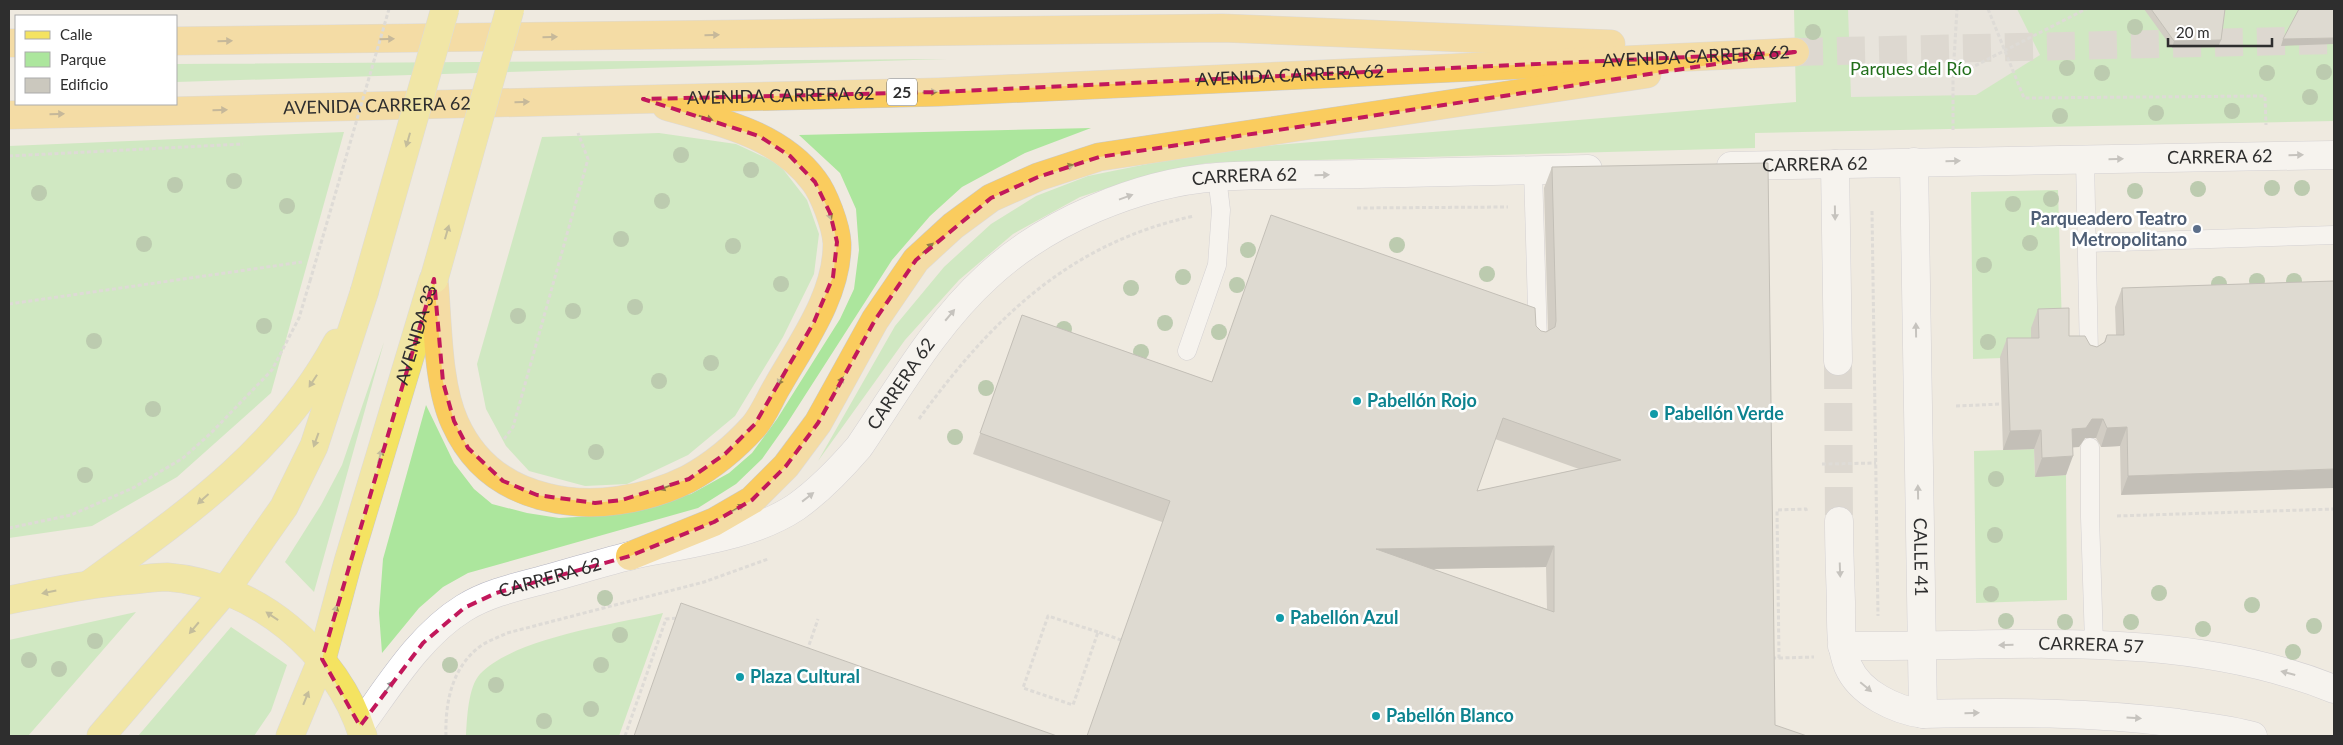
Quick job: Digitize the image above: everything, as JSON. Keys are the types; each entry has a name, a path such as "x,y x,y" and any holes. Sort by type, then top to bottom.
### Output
{"highway":[{"name":"AVENIDA CARRERA 62","path":"178,41 1222,28 1795,52"},
{"path":"630,556 714,522 752,500 786,466 818,423 875,320 916,260 953,226 991,198 1038,176 1099,157 1795,52"},
{"name":"AVENIDA CARRERA 62","path":"9,115 939,92 1795,52"},
{"path":"434,279 443,382 454,422 468,448 484,466 503,481 553,499 595,503 657,491 689,478 725,454 755,424 814,322 833,277 837,242 830,213 815,182 790,156 759,136 643,99"}],"main road":[{"path":"101,736 225,591 284,507 301,474 326,411 364,293 445,9"},
{"name":"AVENIDA 33","path":"290,736 322,659 354,544 434,279 510,9"},
{"path":"91,583 185,516 266,442 284,422 330,356 364,293"},
{"path":"9,600 91,583 165,577 186,580 225,591 251,602 293,630 322,659 349,702 361,731"}],"street":[{"name":"CARRERA 62","path":"1707,166 2334,155"},
{"name":"CALLE 41","path":"1914,162 1920,646 1923,714"},
{"path":"1835,164 1838,361"},
{"name":"CARRERA 62","path":"361,731 423,643 445,622 464,608 496,593 630,556 726,535 763,523 795,507 827,482 845,464 943,324 989,275 1023,248 1098,208 1144,191 1217,178 1610,168"},
{"path":"1839,521 1842,646 1849,668 1861,683 1893,706 1923,714 2061,714 2148,719 2234,731 2253,736"},
{"name":"CARRERA 57","path":"1842,646 2094,643 2158,647 2234,658 2305,677 2334,689"}],"lane":[{"path":"2084,159 2089,355"},
{"path":"1533,170 1538,342"},
{"path":"1187,351 1217,265 1221,210 1217,178"},
{"path":"2087,243 2334,235"},
{"path":"2090,447 2094,643"}],"path":[{"path":"9,528 71,515 134,488 183,458 212,433 272,370 299,318 389,9"},
{"path":"1953,130 1957,9"},
{"path":"1988,9 2024,98 2265,96 2266,130"},
{"path":"1954,77 2086,9"},
{"path":"498,446 513,427 588,159 577,130"},
{"path":"9,156 247,143"},
{"path":"1348,208 1534,207"},
{"path":"917,422 972,352 1048,280 1085,255 1128,236 1164,222 1221,210"},
{"path":"1872,211 1878,647"},
{"path":"9,304 302,262"},
{"path":"1956,406 2001,404"},
{"path":"1822,464 1876,463"},
{"path":"1779,658 1777,510 1806,509"},
{"path":"2090,517 2334,509"},
{"path":"446,736 450,690 464,662 482,645 507,633 704,582 768,558"},
{"path":"1098,632 1073,705 1023,688 1048,616 1098,632 1121,640"},
{"path":"625,736 666,619 685,618"},
{"path":"805,656 818,620"},
{"path":"1766,657 1815,657"}],"highlighted area":[{"path":"1795,52 1099,157 1038,177 991,198 916,260 875,320 818,423 786,466 752,500 714,522 630,556 496,593 464,608 423,643 360,726 322,659 434,279 443,382 454,421 468,448 503,481 537,495 595,503 622,500 689,479 725,454 755,424 814,322 833,277 837,242 830,213 815,182 790,156 759,136 643,99 939,92"}],"green space":[{"name":"Parques del Río","path":"1794,9 2334,9 2334,121 1755,133 1755,148 1207,163 1138,178 1080,197 1013,234 959,280 905,340 818,461 895,326 944,267 991,224 1036,196 1088,176 1162,161 1265,146 1796,102"},
{"path":"947,59 178,82 178,64"},
{"path":"1091,128 1025,153 962,187 930,216 892,260 762,459 736,484 698,508 468,573 443,587 419,608 382,653 379,613 383,559 426,405 454,463 474,489 492,504 527,513 559,518 593,516 691,494 729,473 752,453 777,419 840,319 854,289 859,250 856,209 840,173 799,135"},
{"path":"344,132 271,393 177,477 92,526 9,538 9,146"},
{"path":"659,133 736,144 779,164 807,200 819,234 814,274 783,337 735,416 688,455 627,484 585,486 529,471 506,446 486,409 477,364 542,137"},
{"path":"2058,190 2062,327 2032,357 1973,359 1971,192"},
{"path":"384,342 314,592 285,562 321,505 342,465"},
{"path":"2034,449 2035,476 2066,475 2067,600 1976,603 1974,451"},
{"path":"136,612 28,736 9,736 9,640"},
{"path":"663,613 619,736 466,736 469,704 473,687 480,674 496,661 516,651 566,634"},
{"path":"231,627 287,665 271,711 254,736 138,736"}],"shaded area":[{"path":"1848,9 2017,9 2040,55 1976,95 1851,97"}],"building":[{"path":"2151,9 2225,9 2221,40 2174,41"},
{"path":"2299,9 2334,9 2334,38 2283,39"},
{"path":"1768,163 1775,725 1807,736 1087,736 1170,501 980,433 1022,315 1212,382 1271,215 1535,308 1536,326 1541,331 1546,332 1555,327 1556,321 1552,167","holes":["1503,418 1621,460 1477,491","1554,546 1554,612 1376,549"]},
{"path":"2334,281 2334,469 2128,476 2127,427 2107,428 2103,419 2092,419 2086,428 2072,429 2073,456 2042,458 2041,430 2010,431 2007,338 2039,338 2038,309 2069,308 2069,336 2085,336 2090,345 2097,347 2105,342 2107,335 2124,335 2122,288"},
{"name":"Plaza Cultural","path":"681,603 1057,736 634,736"}],"tunnel":[{"path":"1795,52 2334,40"},
{"path":"1838,361 1839,521"}],"place":[{"name":"Parqueadero Teatro Metropolitano","path":"2197,229"},
{"name":"Pabellón Rojo","path":"1357,401"},
{"name":"Pabellón Verde","path":"1654,414"},
{"name":"Pabellón Azul","path":"1280,618"},
{"name":"Plaza Cultural","path":"740,677"},
{"name":"Pabellón Blanco","path":"1376,716"}]}
